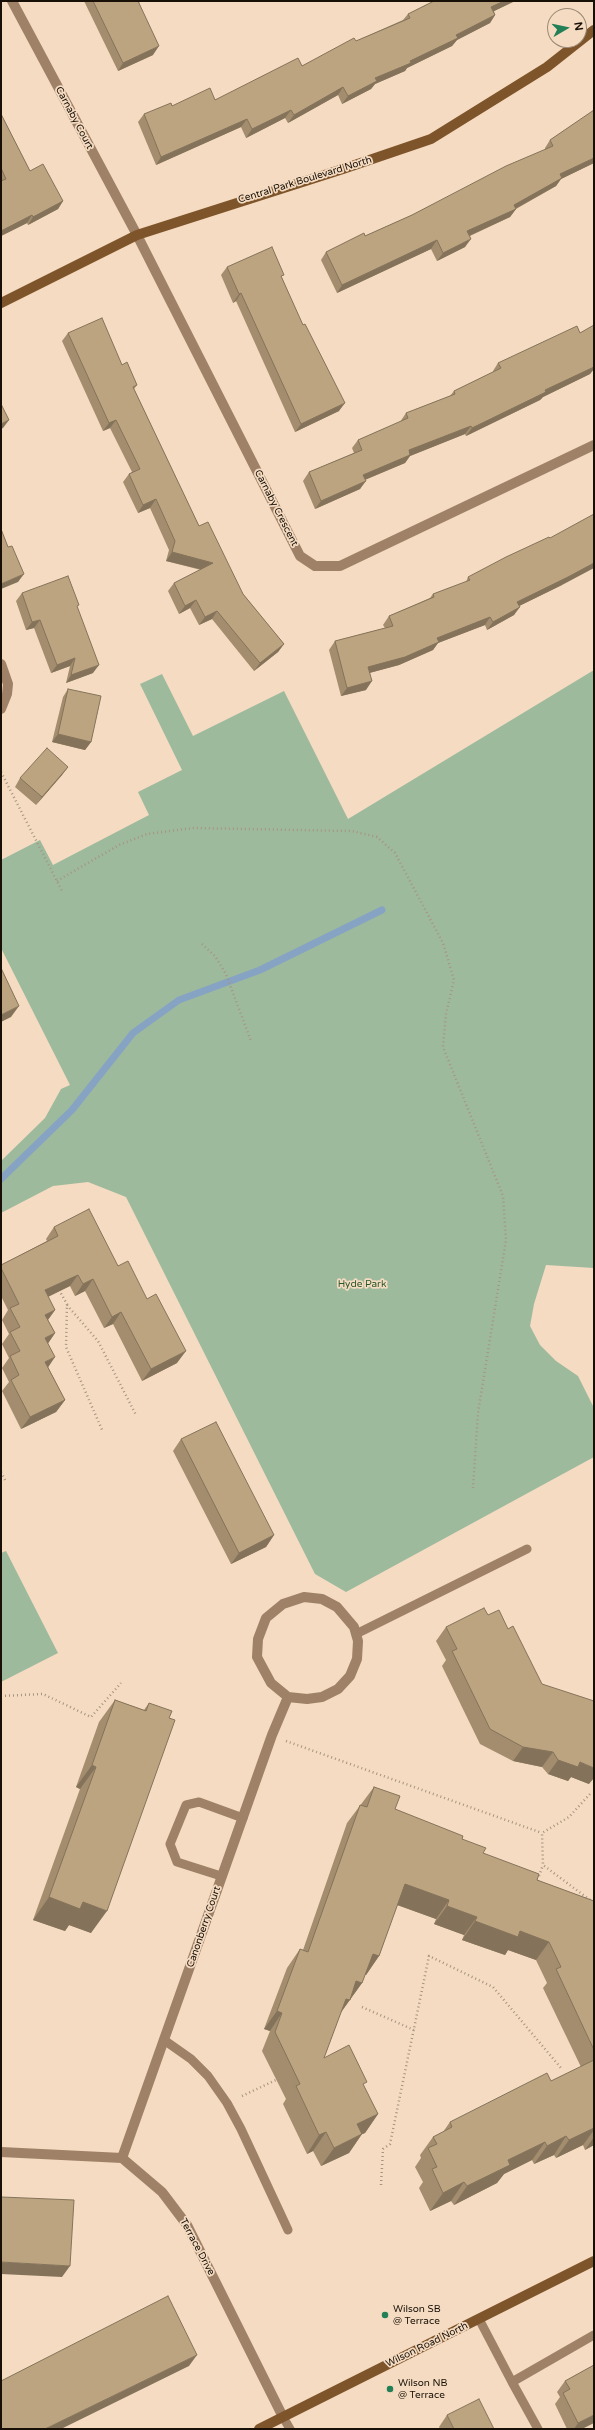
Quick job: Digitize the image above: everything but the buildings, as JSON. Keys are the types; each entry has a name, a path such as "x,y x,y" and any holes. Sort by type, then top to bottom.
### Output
{"street":[{"name":"Carnaby Court","path":"12,1 137,235"},
{"name":"Central Park Boulevard North","path":"1,303 137,235 343,169 431,139 548,67 594,30"},
{"name":"Carnaby Crescent","path":"137,235 300,556 315,566 340,566 594,445"},
{"path":"1,664 8,684 7,694 1,709"},
{"path":"295,1599 322,1599 337,1607 354,1627 356,1634 357,1659 350,1676 338,1689 322,1697 307,1699 288,1697 271,1683 257,1657 258,1639 266,1618 283,1604 295,1599"},
{"name":"Canonberry Court","path":"122,2158 221,1876 272,1735 288,1697"},
{"path":"1,2152 122,2158"},
{"name":"Terrace Drive","path":"122,2158 162,2192 187,2225 283,2417"},
{"name":"Wilson Road North","path":"259,2429 594,2261"}],"lane":[{"path":"356,1634 527,1549"},
{"path":"221,1876 177,1862 170,1844 186,1805 200,1802 243,1818"},
{"path":"164,2040 208,2076 227,2103 241,2129 288,2230"},
{"path":"479,2319 538,2429"},
{"path":"512,2382 594,2335"},
{"path":"283,2417 290,2429"}],"path":[{"path":"1,772 62,891"},
{"path":"57,880 120,845 147,834 193,828 352,831 377,837 395,853 444,943 454,980 446,1014 443,1047 503,1196 506,1240 478,1412 473,1488"},
{"path":"202,944 215,956 226,974 251,1041"},
{"path":"57,1285 67,1304 98,1341 136,1415"},
{"path":"67,1304 66,1347 103,1432"},
{"path":"1,1472 6,1482"},
{"path":"1,1696 43,1694 91,1717 121,1683"},
{"path":"272,1735 542,1833"},
{"path":"542,1833 569,1817 590,1794"},
{"path":"538,1878 543,1865 542,1833"},
{"path":"543,1865 594,1903"},
{"path":"381,2185 384,2149 390,2144 429,1956 493,1987 561,2068"},
{"path":"362,2007 414,2030"},
{"path":"227,2103 276,2080"}],"green space":[{"name":"Hyde Park","path":"594,670 594,1268 546,1265 534,1304 530,1326 540,1345 556,1361 578,1376 594,1408 594,1457 346,1592 315,1574 126,1197 88,1182 53,1186 1,1213 1,1161 45,1118 61,1089 70,1085 1,948 1,860 40,840 53,865 149,815 138,792 182,770 140,684 162,674 193,736 284,691 348,819"},
{"path":"6,1551 58,1653 1,1682 1,1553"}],"waterway":[{"path":"1,1179 72,1110 133,1033 179,1000 260,970 382,910"}],"place":[{"name":"Wilson SB @ Terrace","path":"385,2315"},
{"name":"Wilson NB @ Terrace","path":"390,2389"}]}
